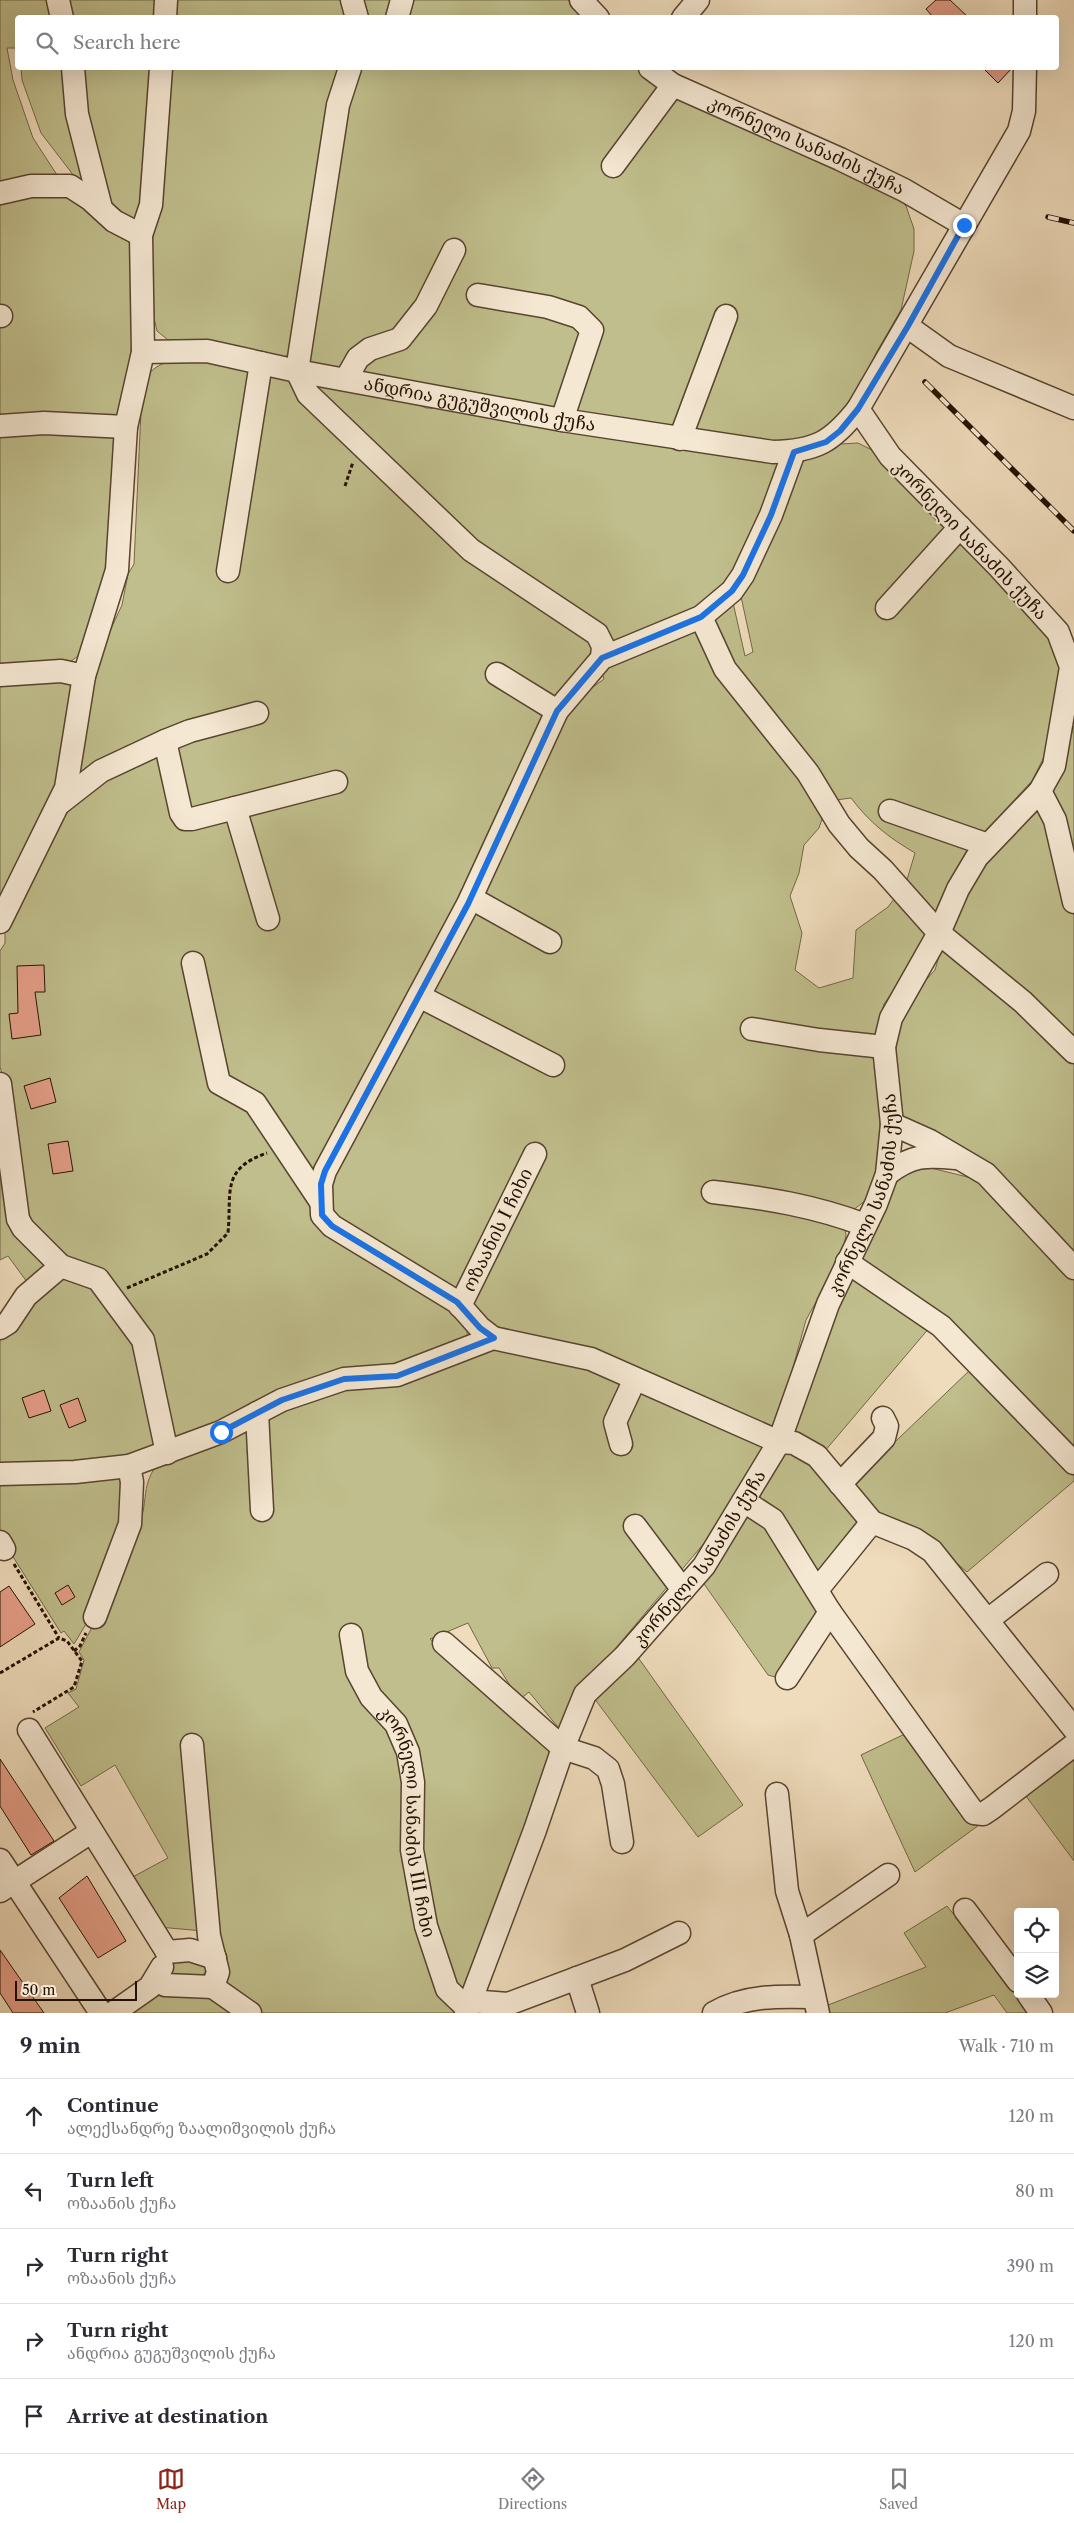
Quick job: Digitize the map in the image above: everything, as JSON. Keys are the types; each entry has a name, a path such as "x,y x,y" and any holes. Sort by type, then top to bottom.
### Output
{"street":[{"path":"58,0 61,15"},
{"path":"165,15 166,0"},
{"path":"352,0 356,15"},
{"path":"398,15 402,0"},
{"path":"581,0 595,15"},
{"path":"686,15 698,0"},
{"path":"1025,0 1025,15"},
{"path":"73,70 77,114 101,208"},
{"path":"0,922 66,788 84,676 117,570 126,427 143,352 141,235 151,205 161,70"},
{"path":"349,70 338,106 297,371 308,394 471,550 597,634 603,646 602,658"},
{"name":"კორნელი სანაძის ქუჩა","path":"653,70 673,85 840,159 904,190 964,225"},
{"name":"ანდრია გუგუშვილის ქუჩა","path":"143,352 207,351 297,371 562,420 773,452 794,452 826,442 840,431 858,409 908,326 1019,131 1024,111 1025,70"},
{"path":"613,166 673,85"},
{"path":"0,193 31,186 70,186 101,208 114,221 141,235"},
{"path":"346,379 358,358 370,349 400,339 426,306 454,250"},
{"path":"478,295 548,307 579,317 592,330 562,420"},
{"path":"680,439 726,316"},
{"path":"908,326 949,356 1074,408"},
{"path":"228,571 261,363"},
{"name":"კორნელი სანაძის ქუჩა","path":"468,2008 535,1830 563,1748 586,1694 625,1656 704,1566 779,1442 828,1304 876,1204 886,1174 892,1124 884,1047 891,1018 940,933 958,889 977,857 1040,791 1054,766 1071,667 1071,660 1058,632 960,527 890,456 858,409"},
{"path":"0,426 44,423 126,427"},
{"path":"794,452 771,515 743,575 732,591 701,617 602,658 557,711 471,898 325,1171 321,1184 322,1215 332,1226 460,1306 480,1328 494,1338 591,1359 779,1442 794,1443 817,1456 872,1522 914,1540 932,1551 1074,1729"},
{"path":"887,608 960,527"},
{"path":"701,617 725,669 808,773 839,824 940,933 1023,1002 1074,1052"},
{"path":"0,675 60,671 84,676"},
{"path":"497,674 557,711"},
{"path":"60,803 101,771 165,741 190,731 257,713"},
{"path":"165,741 184,819 192,820 336,782"},
{"path":"1040,791 1056,820 1074,902"},
{"path":"235,808 268,919"},
{"path":"890,811 988,845"},
{"path":"471,898 550,942"},
{"path":"193,963 218,1083 254,1103 321,1202"},
{"path":"419,996 553,1065"},
{"path":"752,1029 818,1040 884,1047"},
{"path":"0,1084 18,1219 23,1228 60,1266 98,1279 143,1340 167,1453"},
{"path":"892,1124 930,1142 986,1174 1074,1268"},
{"name":"ოზაანის I ჩიხი","path":"460,1306 535,1154"},
{"path":"886,1174 905,1160 918,1157 960,1159"},
{"path":"713,1192 780,1200 831,1212 865,1225"},
{"path":"847,1262 941,1326 1074,1463"},
{"path":"0,1328 8,1323 26,1296 60,1266"},
{"path":"0,1474 75,1472 129,1466 221,1432 282,1400 344,1379 397,1376 494,1338"},
{"path":"621,1444 615,1422 635,1379"},
{"path":"257,1413 262,1510"},
{"path":"840,1484 884,1438 887,1426 883,1418"},
{"path":"94,1617 130,1524 132,1482 129,1466"},
{"path":"744,1501 773,1520 830,1612 974,1813 983,1814 992,1808 1074,1745"},
{"path":"816,1590 872,1522"},
{"path":"635,1526 683,1590"},
{"path":"988,1620 1047,1574"},
{"path":"787,1678 830,1612"},
{"name":"კორნელი სანაძის III ჩიხი","path":"351,1635 357,1671 371,1697 396,1724 408,1752 413,1782 412,1850 426,1926 447,1989 468,2008"},
{"path":"444,1643 563,1748 594,1758 608,1769 613,1784 622,1842"},
{"path":"29,1730 167,1952 162,1970 150,1987 113,2013"},
{"path":"192,1745 208,1936 216,1958 218,1972 213,1987"},
{"path":"714,2013 722,2008 771,1995 816,2005 801,1935 787,1891 777,1794"},
{"path":"7,1886 91,1832"},
{"path":"0,1860 7,1886 101,2013"},
{"path":"801,1935 888,1875"},
{"path":"965,1910 1014,1976"},
{"path":"468,2008 508,2004 625,1960 679,1933"},
{"path":"167,1952 190,1950 216,1958"},
{"path":"577,1978 588,2013"},
{"path":"155,1980 165,1985 213,1987 250,2013"},
{"path":"1031,1998 1041,2013"}],"path":[{"path":"110,1296 207,1254 228,1233 230,1186 236,1170 255,1158 284,1148"},
{"path":"2,1545 59,1638 67,1641 82,1661 74,1687 28,1715 26,1721 29,1730"},
{"path":"0,1673 59,1638"}],"shaded area":[{"path":"0,0 161,0 160,15 15,15 15,48 7,48 13,80 33,138 59,178 0,186"},
{"path":"170,0 350,0 353,15 169,15"},
{"path":"358,0 396,0 391,15 362,15"},
{"path":"407,0 568,0 584,15 402,15"},
{"path":"21,70 156,70 146,195 137,220 118,213 74,176 41,133 22,80"},
{"path":"166,70 347,70 293,349 285,357 173,344 157,331 154,318 151,222"},
{"path":"356,70 642,70 673,94 891,190 906,206 914,229 914,251 901,310 876,353 857,395 836,427 796,445 680,430 577,412 597,334 546,311 586,331 557,412 306,362 348,87"},
{"path":"63,191 132,243 139,353 123,418 0,421 0,197"},
{"path":"188,359 288,375 596,647 314,1206 454,1307 467,1327 467,1337 175,1443 147,1337 61,1261 23,1222 6,1087 0,1067 0,951 5,943 5,923 64,804 162,748 189,814 171,743 76,777 90,674 122,605 128,574 134,564 142,389 153,369 172,361"},
{"path":"309,379 414,403 426,408 451,409 782,460 748,552 717,603 606,652 466,539"},
{"path":"0,432 118,432 113,569 78,656 70,662 0,669"},
{"path":"858,443 884,456 998,571 1063,656 1053,739 1032,781 970,847 923,946 884,1004 877,1029 874,1053 883,1150 877,1178 866,1200 848,1214 844,1223 846,1235 842,1255 806,1320 776,1429 490,1327 333,1219 329,1180 430,995 570,704 604,679 600,666 732,598 745,656 753,652 740,592 794,469 813,454 840,444","holes":["851,798 880,829 915,853 906,883 888,907 856,930 853,978 819,988 795,970 802,933 790,896 799,873 804,845 819,828 828,801"]},
{"path":"53,679 71,683 75,695 62,781 0,914 0,682"},
{"path":"1074,726 1074,860 1066,825 1053,792"},
{"path":"1035,805 1043,807 1074,912 1074,1043 949,935 978,868"},
{"path":"942,946 1074,1061 1074,1258 1020,1200 895,1118 891,1053 896,1028 910,998 935,970"},
{"path":"0,1118 11,1203 52,1263 30,1286 8,1256 0,1260"},
{"path":"931,1168 984,1181 1074,1276 1074,1453 861,1261 896,1178 910,1171"},
{"path":"63,1275 96,1283 139,1340 161,1449 131,1459 0,1468 0,1337 25,1307"},
{"path":"851,1275 930,1327 824,1452 791,1430"},
{"path":"497,1342 536,1350 627,1382 618,1427 638,1387 766,1446 716,1529 583,1687 562,1732 529,1692 519,1700 499,1668 492,1668 468,1623 430,1639 557,1749 464,1992 449,1983 394,1728 407,1809 456,2013 260,2013 219,1985 204,1931 158,1927 127,1880 168,1858 115,1765 81,1786 45,1728 79,1707 68,1693 76,1689 84,1660 79,1652 111,1589 139,1525 147,1485 160,1461 279,1411"},
{"path":"971,1369 1074,1468 1074,1481 967,1572 947,1555 871,1512 850,1485"},
{"path":"784,1448 804,1457 862,1522 818,1582 754,1496"},
{"path":"120,1476 128,1506 92,1614 74,1644 64,1631 61,1633 0,1536 0,1477"},
{"path":"745,1508 769,1523 821,1615 779,1678 768,1675 702,1581"},
{"path":"637,1656 743,1805 698,1837 594,1698"},
{"path":"911,1731 979,1825 915,1872 861,1755"},
{"path":"1074,1749 1074,1861 1023,1792"},
{"path":"947,1906 1014,1989 1014,1998 1021,1998 1033,2013 1007,2013 994,1995 945,2013 825,2013 823,2007 926,1967 904,1933"},
{"path":"186,1958 206,1966 205,1973 198,1978 172,1977 169,1969 176,1960"},
{"path":"153,1991 212,1996 237,2013 124,2013"}],"building":[{"path":"936,0 950,0 966,15 931,15 926,9"},
{"path":"985,70 1010,70 998,83"},
{"path":"44,965 45,992 35,992 41,1035 12,1039 9,1014 18,1013 17,966"},
{"path":"50,1078 56,1102 31,1109 24,1086"},
{"path":"68,1141 73,1171 53,1174 48,1144"},
{"path":"44,1390 51,1411 29,1418 22,1398"},
{"path":"78,1398 86,1421 69,1428 60,1405"},
{"path":"68,1585 75,1597 62,1605 55,1593"},
{"path":"9,1586 35,1624 0,1647 0,1592"},
{"path":"0,1759 54,1841 31,1855 0,1806"},
{"path":"87,1876 126,1941 98,1958 59,1898"},
{"path":"0,1950 44,2013 13,2013 0,1993"}],"railway":[{"path":"1048,217 1074,223"},
{"path":"925,382 1074,531"}],"route":[{"path":"221,1432 282,1400 344,1379 397,1376 494,1338 480,1328 457,1302 332,1226 322,1215 321,1184 325,1171 468,904 557,711 602,658 701,617 732,591 743,575 771,515 794,452 826,442 840,431 858,409 908,326 964,225"}]}
